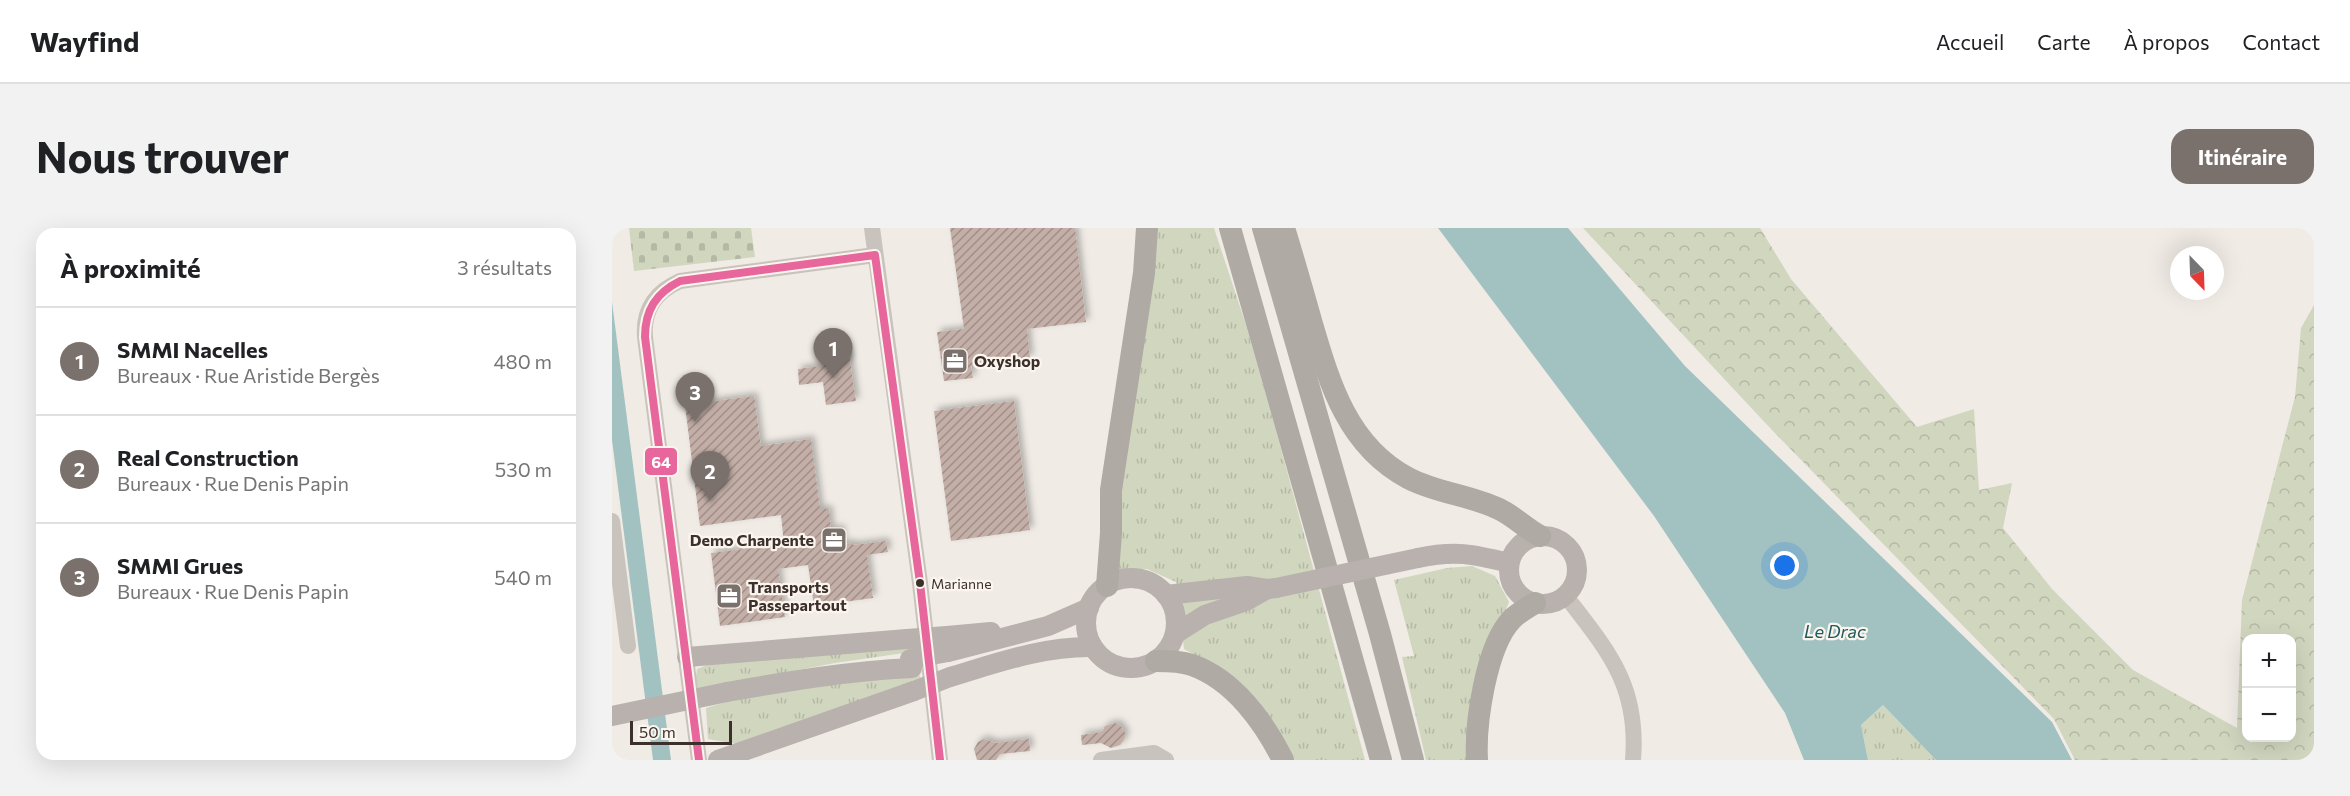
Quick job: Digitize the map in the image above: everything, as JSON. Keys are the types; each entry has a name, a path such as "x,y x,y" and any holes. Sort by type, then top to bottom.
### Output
{"highway":[{"path":"1107,586 1111,490 1144,273 1147,228"},
{"path":"1230,228 1381,760"},
{"path":"1263,228 1380,634 1413,760"},
{"path":"1284,228 1333,390 1350,424 1364,443 1380,459 1408,478 1446,493 1498,508 1540,536"},
{"path":"1477,760 1479,705 1493,657 1501,636 1512,619 1535,603"},
{"path":"1156,661 1193,666 1227,687 1254,713 1283,760"}],"main road":[{"path":"1540,536 1560,541 1574,557 1576,578 1565,595 1551,603 1535,603 1526,600 1514,588 1510,580 1509,563 1520,545 1526,540 1540,536"},
{"path":"1175,634 1205,615 1246,601 1271,588 1452,552 1479,555 1509,563"},
{"path":"1122,579 1138,579 1154,584 1166,595 1175,613 1175,634 1168,649 1156,661 1141,667 1125,668 1110,663 1093,648 1086,628 1089,608 1096,595 1107,586 1122,579"},
{"path":"1166,595 1247,586 1271,588"},
{"path":"612,716 794,680 948,657 1048,626 1089,608"},
{"path":"687,657 907,639 948,657 1023,656 1068,647 1093,648"},
{"path":"718,760 914,691 948,657"}],"street":[{"path":"872,228 918,572 940,760"},
{"path":"699,760 645,337 645,318 651,304 662,291 680,281 875,255"},
{"path":"612,521 628,646"},
{"path":"1565,595 1612,658 1627,689 1634,727 1633,760"},
{"path":"1101,760 1154,753 1166,760"}],"green space":[{"path":"629,228 751,228 755,257 634,271"},
{"path":"1157,228 1214,228 1245,322 1274,423 1365,760 1291,760 1257,699 1227,673 1184,649 1176,582 1147,569 1116,569 1120,493"},
{"path":"1583,228 1760,228 1791,279 1917,427 1974,409 1979,490 2012,483 2003,528 2052,589 2133,670 2237,728 2242,600 2295,397 2301,328 2314,305 2314,760 2075,760 2054,719 1772,430"},
{"path":"1472,566 1495,576 1509,602 1488,654 1474,760 1426,760 1402,657 1414,656 1394,580 1447,568"},
{"path":"919,647 911,652 835,663 697,689 695,684 697,669 727,657"},
{"path":"918,673 923,681 737,744 708,739 706,708 742,697"},
{"path":"1883,705 1936,760 1868,760 1861,725"}],"water":[{"name":"Le Drac","path":"1438,228 1568,228 1685,366 2052,722 2072,760 1936,760 1883,705 1861,725 1868,760 1804,760 1785,713 1654,516"},
{"path":"612,302 671,760 653,760 612,440"}],"building":[{"path":"950,228 1075,228 1086,322 1027,329 1030,358 971,366 973,378 944,381 937,332 964,329"},
{"path":"849,354 856,401 826,405 823,382 799,385 798,369 821,366 820,358"},
{"path":"754,396 761,446 811,439 820,509 829,509 831,530 841,528 843,544 886,541 888,552 867,555 873,598 814,606 808,565 778,569 785,617 720,626 711,553 784,544 781,515 700,526 685,405"},
{"path":"1014,401 1030,530 951,541 934,411"},
{"path":"1115,723 1120,725 1126,734 1120,745 1111,748 1101,743 1082,745 1081,735 1102,732 1105,726"},
{"path":"984,739 996,743 1029,739 1030,751 1000,754 996,760 977,760 974,749 978,742"}],"transit line":[{"name":"64","path":"699,760 645,337 647,319 658,297 680,281 875,255 920,583 940,760"}],"place":[{"name":"Oxyshop","path":"955,361"},
{"name":"SMMI Nacelles","path":"833,378"},
{"name":"SMMI Grues","path":"695,422"},
{"name":"Real Construction","path":"710,501"},
{"name":"Demo Charpente","path":"834,540"},
{"name":"Marianne","path":"920,583"},
{"name":"Transports Passepartout","path":"729,596"}]}
